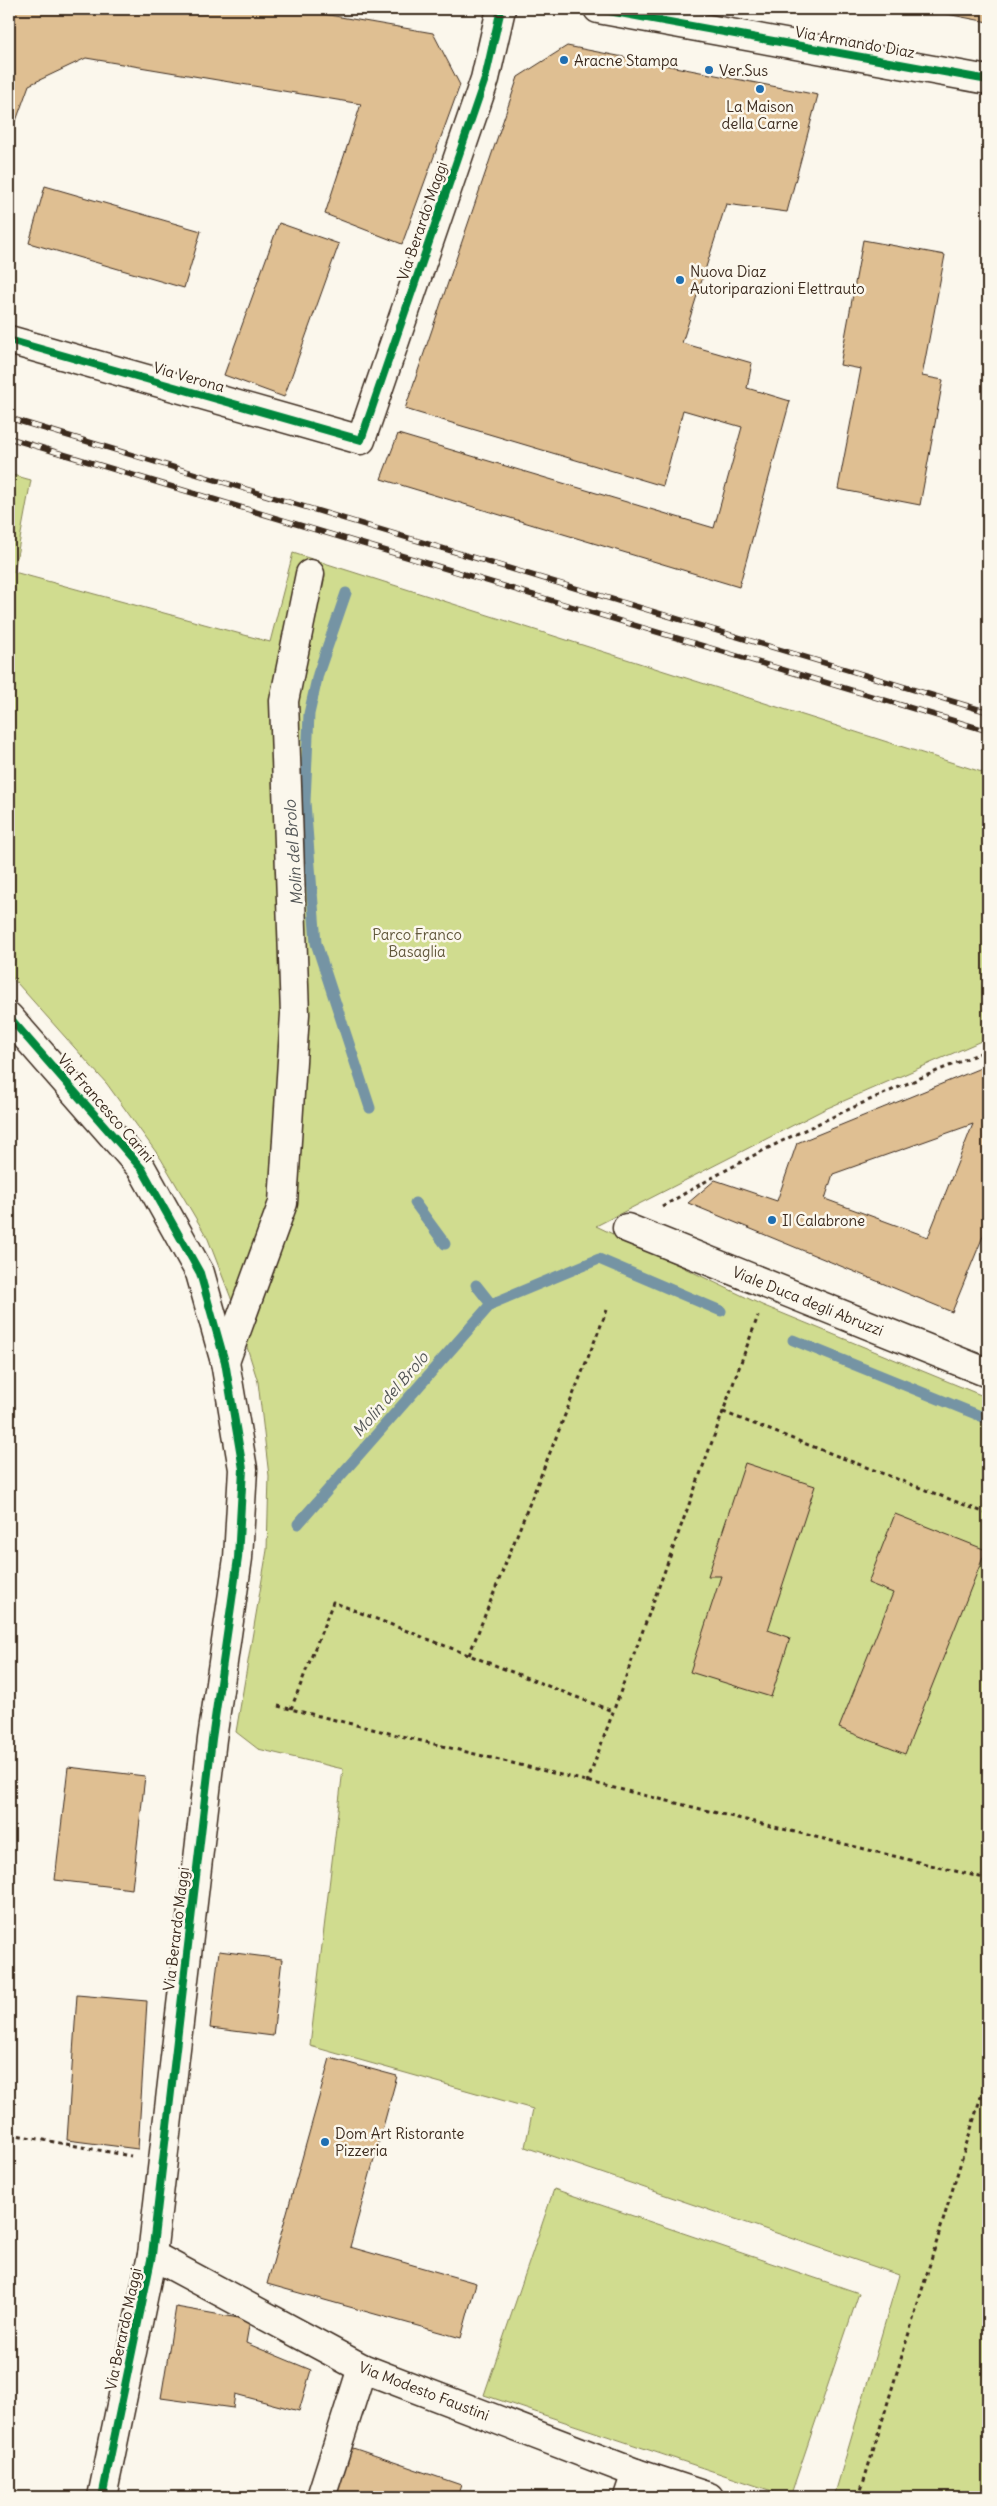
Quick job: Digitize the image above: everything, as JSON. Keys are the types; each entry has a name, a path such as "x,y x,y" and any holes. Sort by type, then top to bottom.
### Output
{"street":[{"name":"Via Berardo Maggi","path":"361,440 485,79 502,9"},
{"name":"Via Armando Diaz","path":"598,9 988,80"},
{"name":"Via Verona","path":"9,340 361,440"},
{"path":"225,1362 283,1203 295,1014 284,701 310,574"},
{"name":"Via Francesco Carini","path":"9,1017 142,1169 200,1273 225,1362"},
{"name":"Viale Duca degli Abruzzi","path":"627,1228 988,1374"},
{"name":"Via Berardo Maggi","path":"102,2497 152,2255 212,1739 238,1558 243,1469 225,1362"},
{"name":"Via Modesto Faustini","path":"152,2255 362,2368 632,2485 709,2497"},
{"path":"322,2497 362,2368"}],"path":[{"path":"627,1228 724,1169 867,1100 988,1050"},
{"path":"587,1783 769,1286"},
{"path":"468,1655 607,1310"},
{"path":"723,1412 988,1514"},
{"path":"290,1709 333,1602 612,1711"},
{"path":"278,1706 587,1783 988,1879"},
{"path":"859,2497 988,2073"},
{"path":"11,2134 163,2162"}],"green space":[{"name":"Parco Franco Basaglia","path":"9,474 31,480 14,572 270,642 293,553 988,774 988,1038 823,1110 596,1226 762,1305 988,1398 988,2497 834,2497 899,2275 525,2147 533,2109 310,2046 343,1769 258,1749 236,1732 267,1550 269,1476 258,1382 234,1306 208,1239 161,1159 107,1084 9,974"},
{"path":"554,2189 859,2293 790,2497 484,2395"}],"building":[{"path":"9,9 294,9 433,33 460,85 402,244 325,214 361,104 86,58 29,85 16,121 9,118"},
{"path":"921,9 988,9 988,22"},
{"path":"567,46 818,95 787,212 726,204 682,343 752,363 747,388 790,401 739,587 381,479 398,434 714,528 742,427 683,410 663,486 405,409 518,77"},
{"path":"45,186 201,231 184,288 29,243"},
{"path":"279,223 339,244 284,397 224,375"},
{"path":"863,240 945,255 922,376 943,380 920,505 838,489 861,369 840,365"},
{"path":"988,1065 988,1224 952,1312 688,1203 715,1180 777,1201 797,1143","holes":["973,1124 928,1237 825,1199 833,1174"]},
{"path":"745,1463 815,1486 768,1630 790,1638 771,1697 690,1672 721,1576 708,1576"},
{"path":"895,1514 986,1550 905,1754 839,1728 893,1593 868,1583"},
{"path":"68,1767 145,1776 132,1889 55,1880"},
{"path":"219,1951 282,1959 273,2036 210,2028"},
{"path":"77,1995 147,2001 138,2149 67,2140"},
{"path":"330,2058 397,2076 350,2247 476,2283 461,2338 267,2284"},
{"path":"176,2307 250,2320 246,2343 311,2370 299,2411 235,2394 233,2408 161,2398"},
{"path":"350,2447 461,2485 457,2497 333,2497"}],"waterway":[{"name":"Molin del Brolo","path":"346,593 318,674 309,714 305,802 316,943 370,1108"},
{"name":"Molin del Brolo","path":"415,1203 445,1244"},
{"path":"491,1304 599,1259 721,1311"},
{"name":"Molin del Brolo","path":"298,1524 491,1304 476,1285"},
{"path":"793,1340 988,1419"}],"railway":[{"path":"9,418 988,712"},
{"path":"9,438 988,731"}],"cycle path":[{"path":"9,340 361,440 485,79 501,9"},
{"path":"598,9 988,80"},
{"path":"9,1017 142,1169 200,1273 225,1362 243,1469 238,1558 212,1739 152,2255 102,2497"}],"place":[{"name":"Aracne Stampa","path":"564,60"},
{"name":"Ver.Sus","path":"709,70"},
{"name":"La Maison della Carne","path":"760,89"},
{"name":"Nuova Diaz Autoriparazioni Elettrauto","path":"680,280"},
{"name":"Il Calabrone","path":"772,1220"},
{"name":"Dom Art Ristorante Pizzeria","path":"325,2142"}]}
